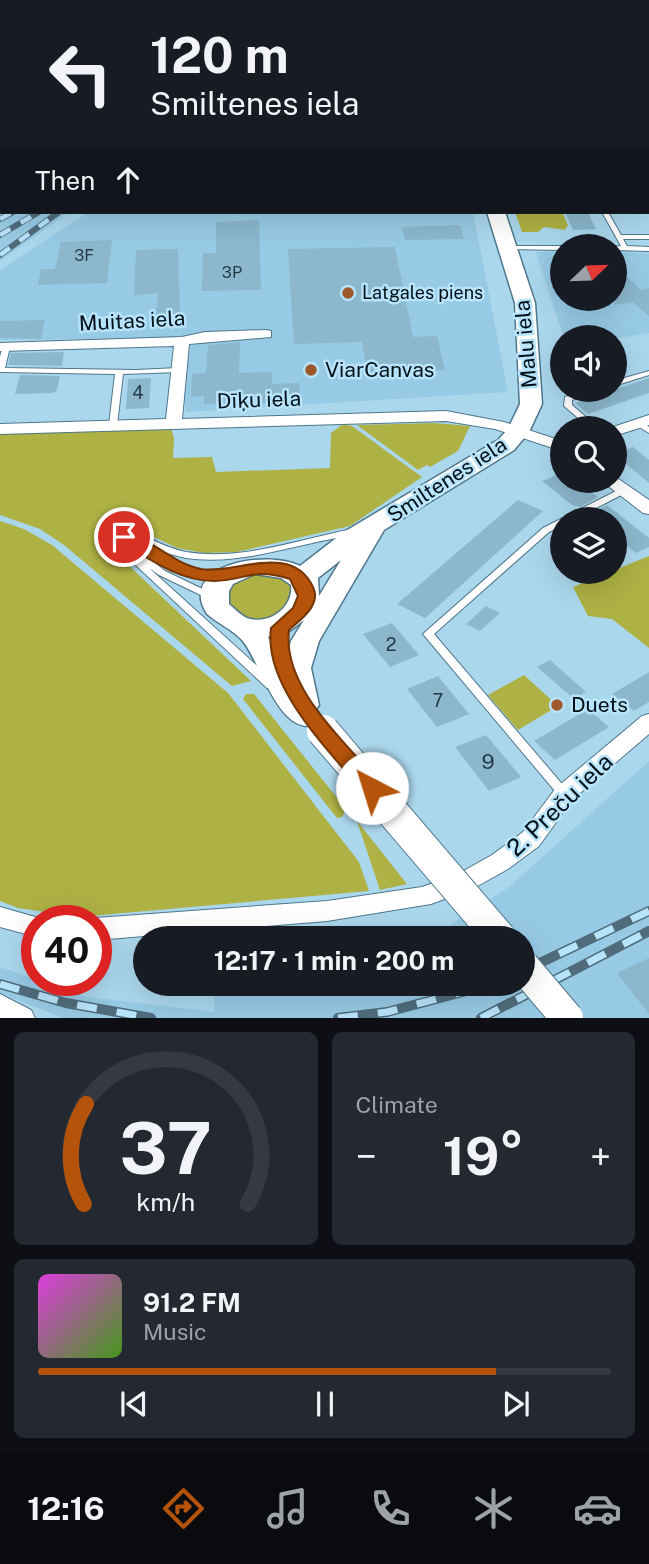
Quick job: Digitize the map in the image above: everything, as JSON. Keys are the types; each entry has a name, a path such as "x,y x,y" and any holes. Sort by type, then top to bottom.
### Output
{"street":[{"name":"Malu iela","path":"497,214 525,303 531,404 518,432"},
{"name":"Muitas iela","path":"3,347 183,341 205,336 266,334"},
{"path":"174,423 183,341"},
{"name":"Dīķu iela","path":"0,429 446,416 518,432"},
{"path":"627,429 646,425"},
{"path":"518,432 550,442"},
{"name":"Smiltenes iela","path":"233,572 255,566 278,567 310,559 365,531 506,445 518,432"},
{"path":"627,493 649,509"},
{"name":"Smiltenes iela","path":"308,716 284,668 277,637 284,623 305,604 305,575 365,531"},
{"name":"Smiltenes iela","path":"308,716 297,668 305,641 365,531"},
{"path":"278,567 296,575 306,588"},
{"path":"214,600 218,584 233,572"},
{"name":"Smiltenes iela","path":"214,600 222,615 243,626 255,637 275,678 490,926"},
{"path":"243,626 257,628 284,623"},
{"name":"2. Preču iela","path":"112,928 327,911 423,897 466,881 500,862 531,839 564,794 649,722"},
{"path":"0,917 21,923"},
{"path":"535,980 567,1018"},
{"path":"0,1006 22,1018"}],"lane":[{"path":"606,214 619,234"},
{"path":"627,237 649,237"},
{"path":"509,248 550,248"},
{"path":"627,248 649,249"},
{"path":"3,347 1,372 61,368 119,374 179,370"},
{"path":"627,380 649,373"},
{"path":"113,425 119,374"},
{"path":"568,402 568,406 580,416"},
{"path":"586,507 607,493"},
{"path":"550,528 428,634 564,794"},
{"path":"308,716 115,541 130,533 171,553 229,558 365,531"},
{"path":"122,538 176,567 202,575 233,572"},
{"path":"122,538 162,573 196,587 214,600"}],"shaded area":[{"path":"7,214 66,214 0,261 0,218"},
{"path":"86,214 473,214 508,392 186,412 176,338 0,340 0,270"},
{"path":"516,214 563,214 568,225 565,230 544,227 538,232 522,232"},
{"path":"550,251 550,295 536,252"},
{"path":"627,252 649,253 649,333 627,337 627,325 560,325 556,312 626,312"},
{"path":"434,423 470,426 458,451 430,467 427,465 418,470 357,425"},
{"path":"343,424 352,426 422,477 350,526 237,552 204,553 177,548 135,528 105,543 251,681 232,686 64,545 40,529 0,515 0,433 171,428 174,438 173,458 212,457 216,472 330,468 331,433"},
{"path":"0,521 24,529 52,545 228,693 359,862 369,891 112,914 112,905 21,905 21,908 0,901"},
{"path":"649,556 649,648 612,619 588,616 573,587 580,584 627,584 627,565"},
{"path":"259,570 293,580 291,612 257,622 234,616 222,592 226,584"},
{"path":"524,675 558,706 518,730 488,695"},
{"path":"246,694 254,694 346,809 342,817 337,818 243,699"},
{"path":"649,761 649,1018 63,1018 0,993 0,967 21,974 21,996 85,996 215,1012 214,996 535,996 535,926 448,926 509,887"},
{"path":"357,821 407,884 380,890"}],"building":[{"path":"566,214 589,214 596,229 573,230"},
{"path":"259,220 261,290 202,291 203,253 216,253 216,222"},
{"path":"460,225 464,239 405,240 402,227"},
{"path":"112,240 107,283 38,285 41,269 55,269 61,242"},
{"name":"Latgales piens","path":"395,247 413,337 437,336 445,370 367,372 362,342 294,344 288,249"},
{"path":"178,249 180,314 156,315 158,293 134,295 136,250"},
{"path":"627,277 641,290 649,288 649,316 633,302 627,303"},
{"path":"45,320 41,339 0,338 0,321"},
{"path":"240,342 239,373 272,372 272,384 299,383 301,402 204,404 204,396 191,397 192,374 206,373 208,345"},
{"path":"64,352 62,366 8,365 11,353"},
{"path":"20,375 60,376 57,390 53,393 15,394"},
{"path":"151,378 149,408 126,409 128,379"},
{"path":"649,378 649,393 627,401 627,385"},
{"path":"578,402 623,402 588,414 575,403"},
{"path":"633,447 649,460 649,483 627,465 627,449"},
{"path":"550,478 550,487 542,481"},
{"path":"557,493 593,493 598,497 580,507 572,505"},
{"path":"518,500 543,511 425,618 397,604"},
{"path":"627,521 649,538 649,547 636,553 627,546"},
{"path":"486,606 500,613 480,631 466,624"},
{"path":"392,623 419,655 390,667 363,634"},
{"path":"550,660 586,692 574,699 537,667"},
{"path":"649,672 649,702 634,711 612,694"},
{"path":"438,676 469,714 437,727 407,689"},
{"path":"588,709 609,727 555,760 534,741"},
{"path":"486,735 521,777 489,791 455,747"},
{"path":"649,958 649,1014 617,973"}],"railway":[{"path":"0,219 9,214"},
{"path":"0,235 36,214"},
{"path":"0,255 56,214"},
{"path":"535,965 649,911"},
{"path":"481,1018 649,931"},
{"path":"0,984 66,1003 151,1018"},
{"path":"338,1018 387,1012 448,996"}],"place":[{"name":"Latgales piens","path":"348,293"},
{"name":"ViarCanvas","path":"311,370"},
{"name":"Duets","path":"557,705"}],"route":[{"path":"124,537 176,567 202,575 218,575 244,568 267,566 278,567 296,575 306,588 307,596 301,611 284,623 277,637 284,668 304,705 323,731 372,788"}]}
